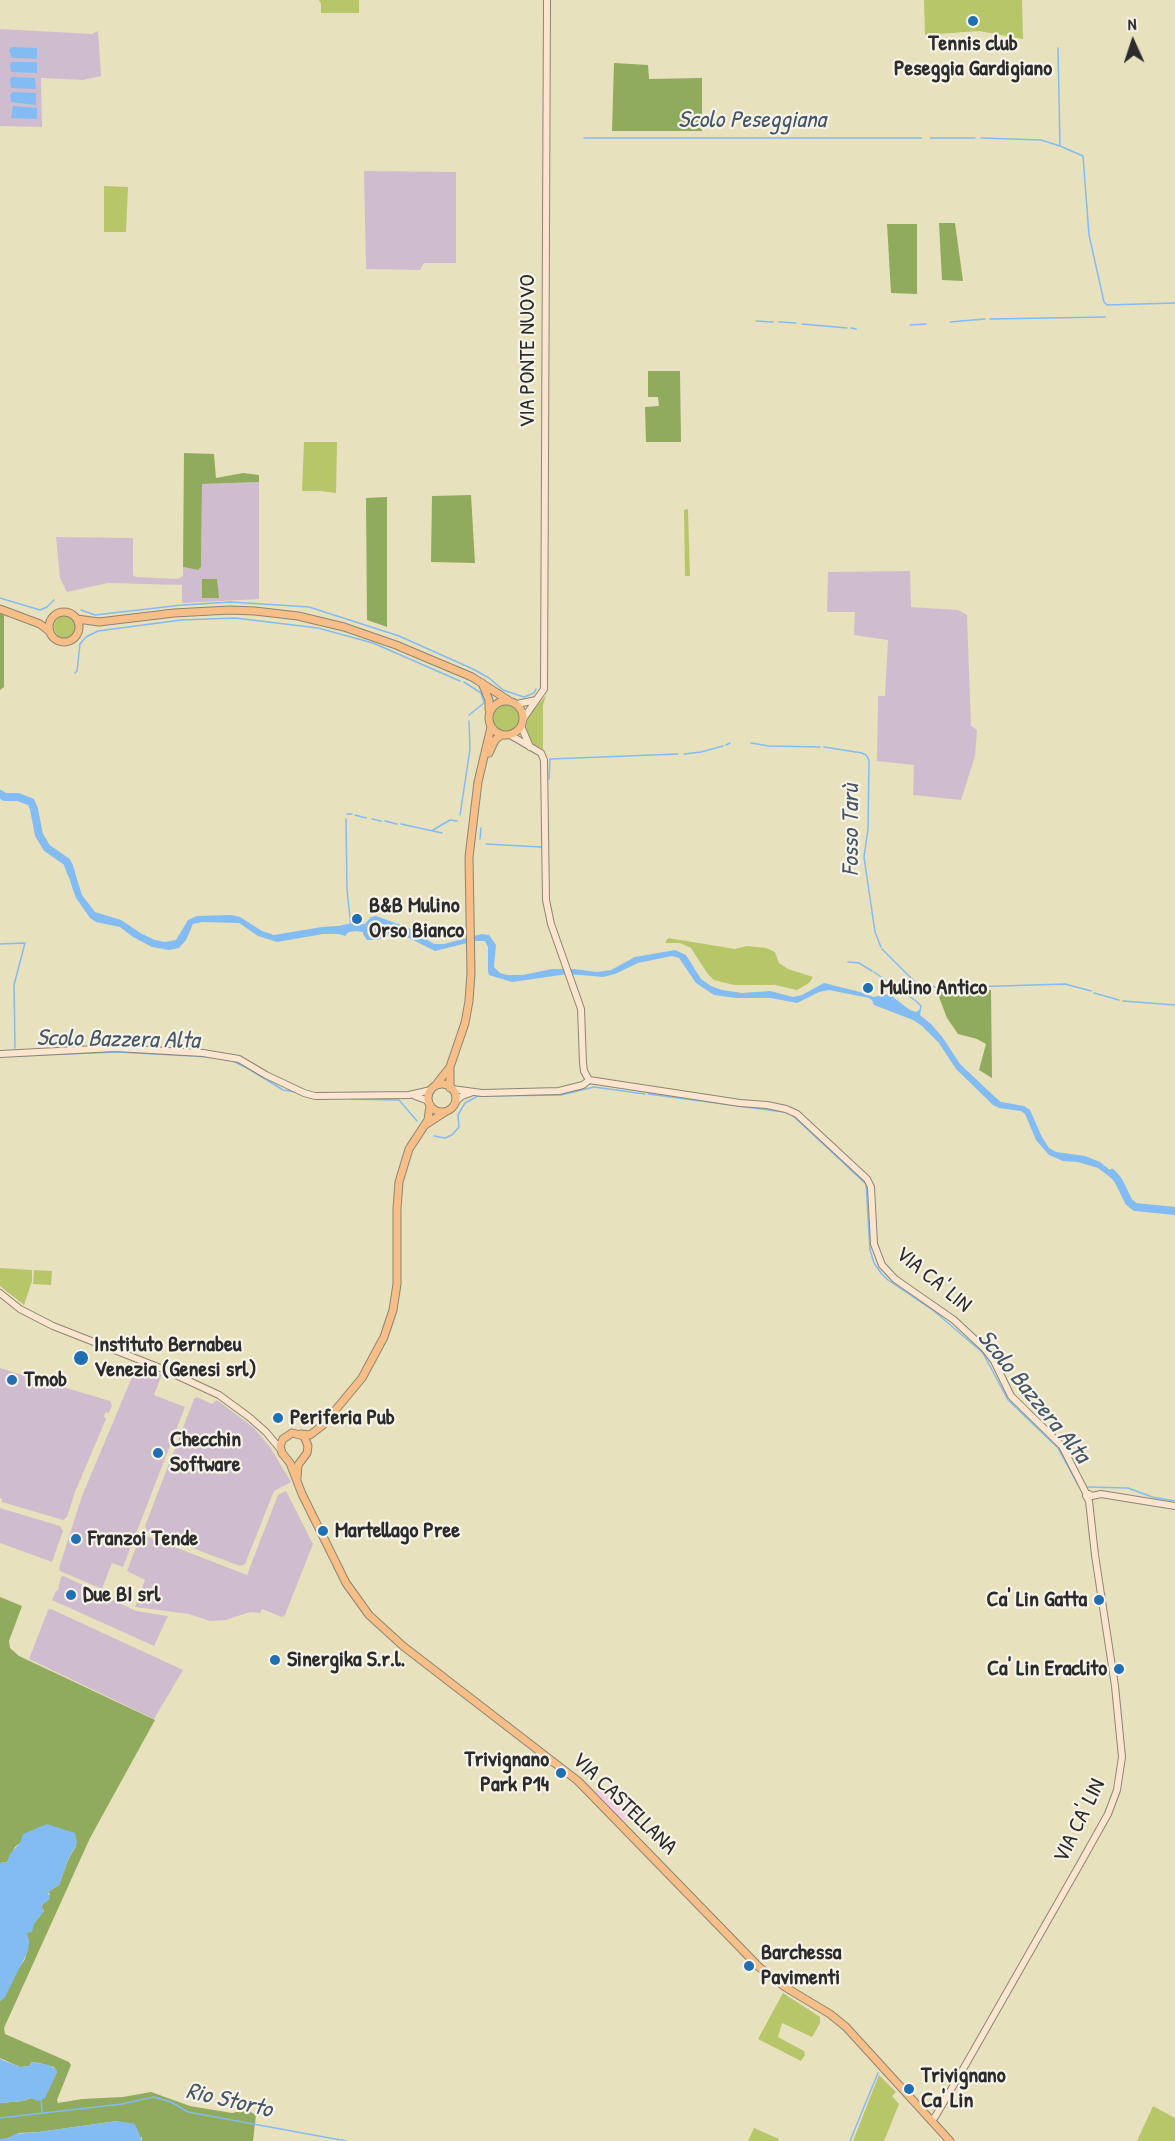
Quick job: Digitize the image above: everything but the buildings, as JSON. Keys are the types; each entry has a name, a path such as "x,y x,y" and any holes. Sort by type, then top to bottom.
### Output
{"main road":[{"path":"0,609 30,619 47,628 56,640 64,642 73,640 79,633 99,622"},
{"path":"77,619 99,622 204,611 255,610 298,616 371,635 482,683 517,704 520,708 522,723 492,746 483,766"},
{"path":"30,619 53,617 66,612 77,619 79,633"},
{"path":"51,634 49,626 53,617"},
{"path":"297,1478 298,1465 321,1427 362,1378 375,1357 388,1326 397,1284 399,1182 409,1149 425,1125 451,1109 455,1102 456,1097 451,1088 450,1067 468,1012 470,988 470,846 477,790 491,727 488,719 489,700 482,683"},
{"path":"489,711 497,702 508,700"},
{"path":"491,727 505,735"},
{"path":"425,1125 429,1104 428,1096 450,1067"},
{"path":"433,1088 441,1085 451,1088"},
{"path":"429,1104 436,1111 444,1112"},
{"path":"303,1457 296,1460 287,1458 281,1450 281,1442 285,1436 292,1433 310,1435 321,1427"},
{"path":"301,1434 308,1443 308,1450"},
{"name":"VIA CASTELLANA","path":"287,1458 346,1583 383,1630 578,1781 759,1967 778,1982 838,2020 950,2141"}],"street":[{"name":"VIA PONTE NUOVO","path":"522,723 544,688 547,0"},
{"path":"517,704 537,700"},
{"path":"522,723 525,740 532,750"},
{"path":"451,1088 474,1092 559,1091 578,1087 589,1080 583,1063 582,1010 546,900 544,760 541,753 505,735"},
{"path":"0,1053 115,1048 203,1053 239,1059 274,1079 315,1096 409,1095 419,1097 429,1104"},
{"name":"VIA CA' LIN","path":"589,1080 729,1102 786,1108 797,1114 852,1162 870,1183 874,1244 882,1265 896,1279 954,1320 984,1348 994,1361 1011,1396 1062,1446 1089,1497 1121,1738 1122,1764 1117,1790 1108,1814 1080,1864 955,2083 931,2120"},
{"path":"409,1095 433,1088"},
{"path":"455,1102 462,1096 474,1092"},
{"path":"0,1293 20,1309 53,1326 163,1369 219,1395 266,1432 281,1450"},
{"path":"266,1432 274,1436 285,1436"},
{"path":"1089,1497 1101,1494 1175,1506"}],"shaded area":[{"path":"0,29 92,34 98,31 101,76 83,80 41,78 42,127 0,126"},
{"path":"364,171 456,172 456,263 424,263 420,270 366,269"},
{"path":"259,482 259,599 182,603 182,585 108,583 67,592 60,578 56,537 133,538 133,575 178,579 183,576 183,567 198,570 201,567 202,484"},
{"path":"910,571 911,607 958,610 967,615 971,726 977,730 975,756 961,800 913,795 914,765 877,761 878,696 885,696 888,640 854,635 855,612 827,612 828,572"},
{"path":"141,1366 162,1374 154,1395 185,1407 123,1567 112,1563 102,1589 60,1571 59,1568 82,1496 135,1370"},
{"path":"0,1368 35,1379 34,1382 42,1383 43,1381 110,1401 112,1406 109,1413 106,1412 104,1416 106,1419 75,1492 67,1517 63,1520 2,1502 0,1498"},
{"path":"197,1397 212,1404 217,1400 254,1428 270,1447 291,1482 274,1491 245,1564 240,1566 147,1531 145,1526 194,1399"},
{"path":"286,1491 313,1544 285,1615 282,1617 262,1609 260,1613 250,1612 226,1620 210,1621 189,1614 135,1607 145,1580 127,1571 141,1534 247,1575 278,1495"},
{"path":"0,1508 60,1526 63,1531 52,1562 0,1543"},
{"path":"64,1576 136,1611 168,1616 154,1646 52,1600 58,1590 61,1577"},
{"path":"51,1609 183,1670 154,1719 29,1659 48,1610"},
{"path":"617,1786 638,1807 624,1822 593,1791"}],"green space":[{"path":"319,0 359,0 359,13 321,13"},
{"name":"Tennis club Peseggia Gardigiano","path":"924,0 1022,0 1023,39 979,31 925,35"},
{"path":"614,63 648,65 649,79 702,78 702,131 612,131"},
{"path":"104,186 128,187 126,232 104,232"},
{"path":"939,223 955,223 963,281 942,280"},
{"path":"887,224 917,224 917,294 891,293"},
{"path":"648,371 680,371 681,442 646,442 645,407 659,406 658,397 648,397"},
{"path":"304,442 337,442 336,493 302,491"},
{"path":"184,453 214,454 216,478 243,473 259,475 259,482 202,484 201,567 198,570 183,567"},
{"path":"471,495 475,563 431,562 432,496"},
{"path":"387,497 387,627 367,620 366,498"},
{"path":"688,509 690,576 685,576 684,510"},
{"path":"202,579 217,579 219,598 202,598"},
{"path":"0,613 4,615 4,687 0,690"},
{"path":"65,616 73,619 76,627 73,635 65,638 57,635 54,627 57,619"},
{"path":"546,695 543,705 543,749 531,743 525,731 529,715"},
{"path":"506,702 518,706 522,718 518,730 506,734 494,730 490,718 494,706"},
{"path":"668,938 735,949 747,946 766,948 775,952 779,963 788,969 813,977 809,983 797,990 775,985 734,985 714,980 691,948 680,943 665,943"},
{"path":"940,990 991,990 992,1078 979,1070 986,1044 958,1034 947,1018 939,997"},
{"path":"0,1268 32,1270 32,1281 24,1305 0,1286"},
{"path":"34,1270 52,1271 51,1285 33,1284"},
{"path":"0,1597 22,1606 9,1641 10,1648 19,1656 155,1720 90,1838 4,2028 5,2034 69,2062 71,2065 57,2100 58,2103 151,2092 190,2106 232,2113 247,2110 256,2115 253,2141 142,2141 142,2138 117,2121 19,2133 6,2139 0,2139 0,2103 23,2101 47,2092 57,2072 54,2067 39,2063 32,2062 29,2066 20,2067 0,2058 0,2001 25,1959 29,1941 26,1933 44,1911 41,1907 50,1894 48,1892 59,1885 76,1846 20,1843 15,1847 7,1862 0,1863"},
{"path":"783,1993 820,2017 820,2023 812,2037 782,2023 778,2037 804,2051 805,2055 801,2061 758,2039"},
{"path":"879,2075 896,2092 892,2096 899,2104 884,2141 853,2141"},
{"path":"1153,2106 1175,2118 1175,2141 1137,2141"},
{"path":"754,2128 779,2139 778,2141 748,2141"}],"water":[{"path":"12,47 37,48 37,59 12,58 9,50"},
{"path":"12,62 37,62 37,73 11,72"},
{"path":"12,77 35,78 36,89 11,88 10,79"},
{"path":"13,92 36,93 36,105 11,102 10,95"},
{"path":"13,106 37,108 37,119 11,118"},
{"path":"72,863 82,895 95,912 121,920 155,940 165,942 176,940 188,920 197,916 240,917 262,931 274,935 322,927 352,925 352,928 345,936 323,934 277,942 258,936 239,923 202,922 193,924 186,940 179,948 169,950 152,947 120,927 96,922 90,918 76,898 72,887 66,867"},
{"path":"376,916 409,928 434,944 444,944 482,934 489,935 496,945 494,967 500,973 507,975 523,975 552,969 597,972 611,970 635,957 675,950 686,955 701,979 722,990 742,993 770,991 793,997 802,995 824,983 873,997 889,994 910,1010 916,1012 921,1009 920,1015 943,1038 960,1064 1001,1102 1024,1106 1030,1110 1049,1148 1056,1152 1085,1156 1100,1162 1120,1178 1115,1181 1098,1168 1078,1162 1063,1161 1049,1155 1036,1140 1025,1114 1021,1111 993,1105 956,1069 939,1043 922,1026 913,1020 874,1005 869,998 829,990 819,992 797,1003 771,998 736,998 714,995 696,983 679,958 672,956 638,963 603,977 568,974 512,982 489,975 488,947 485,941 475,941 435,951 396,933 377,940 367,940 363,934 364,925 371,917"},
{"path":"47,1824 75,1833 77,1843 59,1885 48,1892 50,1899 41,1906 44,1911 34,1924 32,1932 27,1933 28,1951 5,1997 0,2001 0,1863 7,1862 10,1854 20,1843 23,1834"},
{"path":"0,2059 20,2067 29,2066 32,2062 56,2069 57,2072 45,2098 38,2101 30,2098 23,2101 0,2103"},
{"path":"117,2121 135,2124 142,2141 0,2141 0,2139 9,2138 15,2134"}],"waterway":[{"name":"Scolo Peseggiana","path":"1058,48 1060,146 1083,156 1089,235 1104,302 1107,305 1175,303"},
{"name":"Scolo Peseggiana","path":"584,138 921,138"},
{"name":"Scolo Peseggiana","path":"930,138 975,138"},
{"name":"Scolo Peseggiana","path":"981,138 1041,140 1060,146"},
{"path":"990,319 1105,317"},
{"path":"950,322 985,319"},
{"path":"756,321 773,322"},
{"path":"779,322 796,323"},
{"path":"802,324 847,328"},
{"path":"910,325 926,324"},
{"path":"851,328 856,329"},
{"path":"0,598 40,610 54,600"},
{"path":"81,610 95,615 231,602 309,607 399,636 473,669 489,678 503,690 524,697 534,693 536,689"},
{"path":"75,673 80,644 86,637 98,631 181,620 235,618 318,628 373,643 460,681"},
{"path":"464,682 481,693 484,703 469,715"},
{"path":"460,815 470,749 469,721"},
{"name":"Fosso Tarù","path":"726,745 730,743"},
{"name":"Fosso Tarù","path":"751,743 769,746 820,747"},
{"name":"Fosso Tarù","path":"684,754 723,746"},
{"name":"Fosso Tarù","path":"824,747 862,753 869,760 868,829 864,857 875,932 881,947"},
{"name":"Fosso Tarù","path":"549,779 550,759 678,754"},
{"path":"0,794 31,802 39,835 47,848 67,862 71,873"},
{"name":"Fosso Tarù","path":"347,814 352,814"},
{"name":"Fosso Tarù","path":"355,815 366,818"},
{"name":"Fosso Tarù","path":"346,819 347,890 351,927"},
{"name":"Fosso Tarù","path":"372,819 381,821"},
{"path":"433,830 450,820 457,821"},
{"name":"Fosso Tarù","path":"385,821 397,824"},
{"name":"Fosso Tarù","path":"548,821 548,832"},
{"name":"Fosso Tarù","path":"401,824 442,833"},
{"path":"480,839 481,828"},
{"name":"Fosso Tarù","path":"486,844 541,847"},
{"path":"343,929 355,927 373,929"},
{"name":"Scolo Bazzera Alta","path":"0,944 25,943 14,985 15,1048"},
{"name":"Fosso Tarù","path":"882,949 915,982 935,987 963,987"},
{"path":"848,962 859,963 872,971"},
{"path":"874,972 916,1001 921,1006 920,1010"},
{"name":"Fosso Tarù","path":"968,987 1065,984 1091,991"},
{"name":"Fosso Tarù","path":"1094,993 1119,1000"},
{"name":"Fosso Tarù","path":"1123,1001 1175,1005"},
{"name":"Scolo Bazzera Alta","path":"16,1056 118,1052 211,1057"},
{"name":"Scolo Bazzera Alta","path":"231,1060 283,1090 296,1092"},
{"name":"Scolo Bazzera Alta","path":"434,1136 445,1138 452,1135 459,1127 458,1115 465,1103 478,1096 561,1095 594,1087 645,1094"},
{"name":"Scolo Bazzera Alta","path":"648,1094 784,1112"},
{"name":"Scolo Bazzera Alta","path":"351,1099 399,1100 417,1121"},
{"name":"Scolo Bazzera Alta","path":"791,1114 866,1184 870,1250 874,1263 881,1273 934,1311 983,1353 1008,1400 1058,1448 1080,1487"},
{"path":"1112,1173 1129,1202 1135,1207 1175,1211"},
{"name":"Scolo Bazzera Alta","path":"1088,1487 1128,1488 1152,1497 1175,1501"},
{"path":"850,2141 878,2073"},
{"name":"Rio Storto","path":"0,2118 122,2104 154,2097 171,2102 188,2112 346,2141"},
{"path":"41,2100 42,2113"}],"place":[{"name":"Tennis club Peseggia Gardigiano","path":"973,21"},
{"name":"B&B Mulino Orso Bianco","path":"357,919"},
{"name":"Mulino Antico","path":"868,988"},
{"name":"Instituto Bernabeu Venezia (Genesi srl)","path":"81,1358"},
{"name":"Tmob","path":"12,1380"},
{"name":"Periferia Pub","path":"278,1418"},
{"name":"Checchin Software","path":"158,1453"},
{"name":"Martellago Pree","path":"323,1531"},
{"name":"Franzoi Tende","path":"76,1539"},
{"name":"Due BI srl","path":"71,1595"},
{"name":"Ca' Lin Gatta","path":"1099,1600"},
{"name":"Sinergika S.r.l.","path":"275,1660"},
{"name":"Ca' Lin Eraclito","path":"1119,1669"},
{"name":"Trivignano Park P14","path":"561,1773"},
{"name":"Barchessa Pavimenti","path":"749,1966"},
{"name":"Trivignano Ca' Lin","path":"909,2089"}]}
